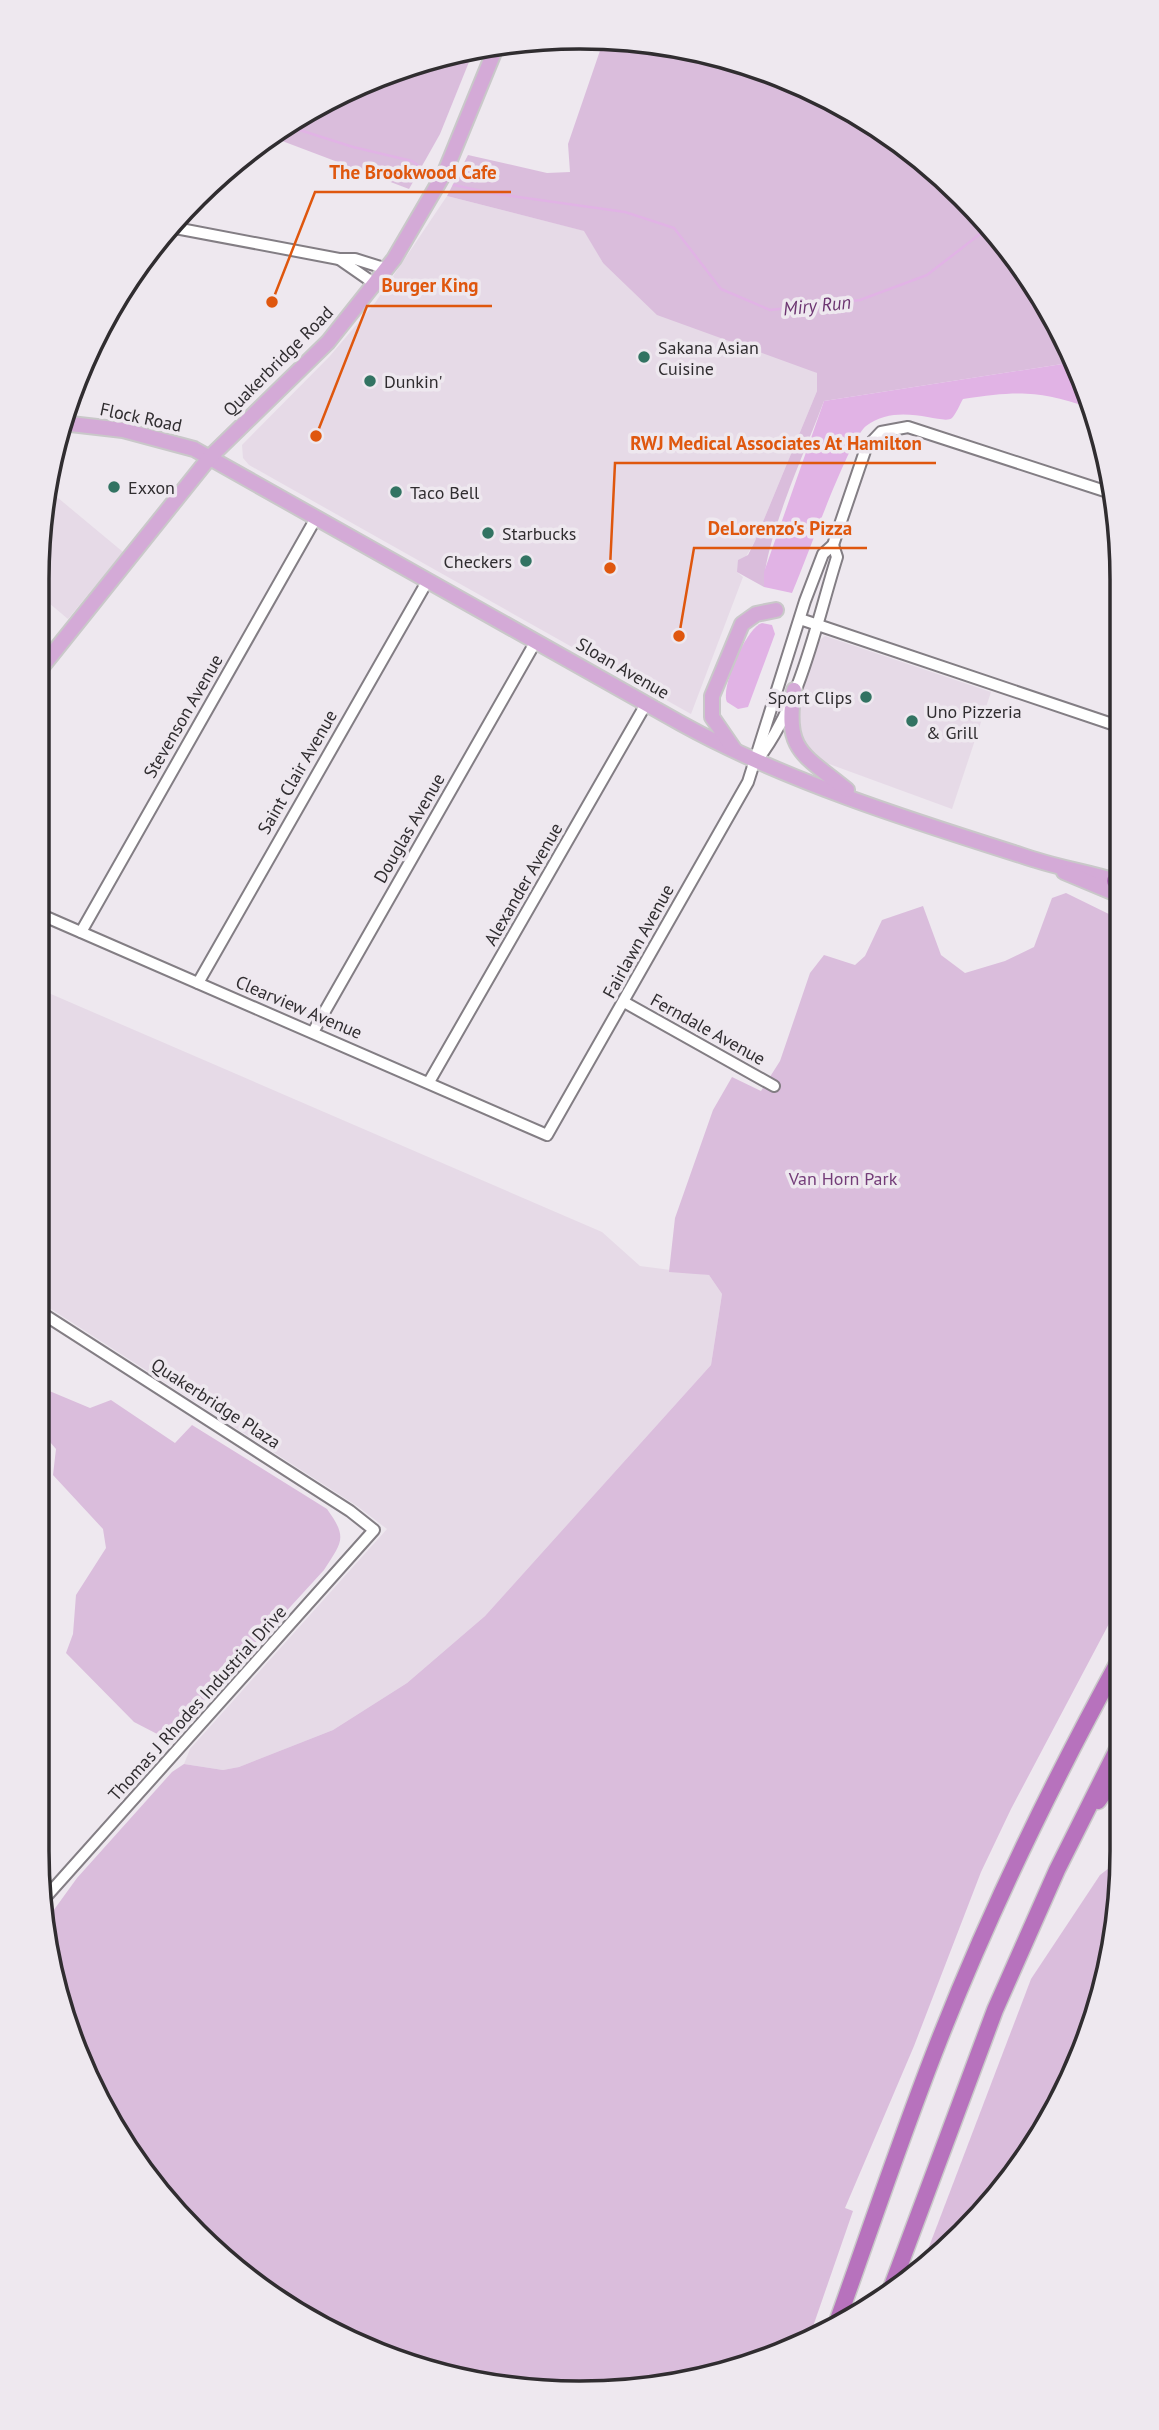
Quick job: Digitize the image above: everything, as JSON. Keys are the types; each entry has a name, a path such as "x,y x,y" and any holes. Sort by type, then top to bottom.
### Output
{"highway":[{"path":"841,2312 917,2098 976,1952 1044,1802 1110,1678"},
{"path":"896,2276 990,2021 1079,1824 1110,1763"},
{"path":"1079,1824 1110,1784"}],"main road":[{"name":"Quakerbridge Road","path":"49,658 210,457 311,360 387,269 415,227 445,172 492,57"},
{"name":"Flock Road","path":"72,425 154,437 210,457"},
{"name":"Sloan Avenue","path":"210,457 646,704 736,752 856,798 1110,883"},
{"path":"736,752 712,717 712,696 742,624 756,614 776,610"},
{"path":"794,690 790,721 795,744 856,798"}],"street":[{"path":"181,230 339,259 355,259 387,269"},
{"path":"339,259 375,284"},
{"name":"Fairlawn Avenue","path":"547,1135 745,788 756,761 761,732 823,554 833,545 866,448 881,432 908,427 1102,490"},
{"name":"Stevenson Avenue","path":"81,932 316,517"},
{"name":"Fairlawn Avenue","path":"756,761 775,737 794,690 837,557 833,545"},
{"name":"Saint Clair Avenue","path":"198,983 428,580"},
{"path":"800,619 1110,723"},
{"name":"Douglas Avenue","path":"313,1032 536,641"},
{"name":"Alexander Avenue","path":"429,1082 646,704"},
{"name":"Clearview Avenue","path":"49,918 547,1135"},
{"name":"Ferndale Avenue","path":"624,1002 775,1086"},
{"name":"Quakerbridge Plaza","path":"49,1318 338,1503 374,1530"},
{"name":"Thomas J Rhodes Industrial Drive","path":"51,1892 374,1530"}],"shaded area":[{"path":"447,196 585,231 603,263 817,373 817,391 755,541 737,572 743,577 691,714 249,465 243,458 242,445 329,357 375,303"},
{"path":"1064,364 1081,405 1041,395 998,394 963,399 952,418 947,420 892,415 866,426 858,436 838,477 792,593 764,587 764,572 824,401"},
{"path":"56,496 123,552 68,619 49,603 50,545"},
{"path":"762,623 772,625 775,634 748,707 738,709 727,702 727,684 742,647 749,635"},
{"path":"825,636 991,692 952,809 821,761 799,744 796,707 819,641"},
{"path":"49,993 602,1232 640,1266 709,1275 722,1294 711,1365 485,1616 407,1683 333,1730 239,1767 223,1770 184,1764 190,1749 387,1529 357,1506 49,1308"}],"green space":[{"path":"600,50 683,59 717,67 783,89 874,138 955,204 1021,285 1064,364 824,401 778,521 764,587 737,572 738,560 748,555 755,541 817,391 817,373 657,315 603,263 584,231 447,196 468,155 547,173 570,172 568,144"},
{"path":"470,61 440,134 409,189 281,141 314,120 376,89"},
{"name":"Van Horn Park","path":"1066,893 1110,915 1110,1622 1011,1809 981,1872 914,2046 845,2208 853,2211 813,2326 783,2341 717,2363 683,2371 614,2380 545,2380 476,2371 442,2363 376,2341 314,2310 257,2271 204,2226 159,2173 120,2116 89,2054 67,1988 53,1911 77,1878 172,1772 184,1764 223,1770 239,1767 333,1730 407,1683 485,1616 711,1365 722,1294 709,1275 669,1272 675,1218 713,1110 732,1077 761,1091 780,1061 810,973 824,955 855,965 865,956 882,920 923,906 941,955 965,973 1005,961 1034,947 1052,898"},
{"path":"49,1391 90,1408 111,1400 175,1443 192,1425 327,1509 338,1527 340,1540 324,1570 176,1732 161,1736 134,1722 66,1653 73,1634 76,1595 106,1548 103,1529 53,1475 56,1449 49,1440"},
{"path":"1110,1868 1100,1954 1092,1988 1070,2054 1021,2145 955,2226 928,2250 1031,1979 1100,1875"}],"waterway":[{"name":"Miry Run","path":"298,130 353,147 412,161 431,175"},
{"name":"Miry Run","path":"454,185 491,193 625,212 674,228 721,289 770,310 860,300 927,275 981,233"}],"place":[{"name":"The Brookwood Cafe","path":"272,302"},
{"name":"Sakana Asian Cuisine","path":"644,357"},
{"name":"Dunkin'","path":"370,381"},
{"name":"Burger King","path":"316,436"},
{"name":"Exxon","path":"114,487"},
{"name":"Taco Bell","path":"396,492"},
{"name":"Starbucks","path":"488,533"},
{"name":"Checkers","path":"526,561"},
{"name":"RWJ Medical Associates At Hamilton","path":"610,568"},
{"name":"DeLorenzo's Pizza","path":"679,636"},
{"name":"Sport Clips","path":"866,697"},
{"name":"Uno Pizzeria & Grill","path":"912,721"}]}
